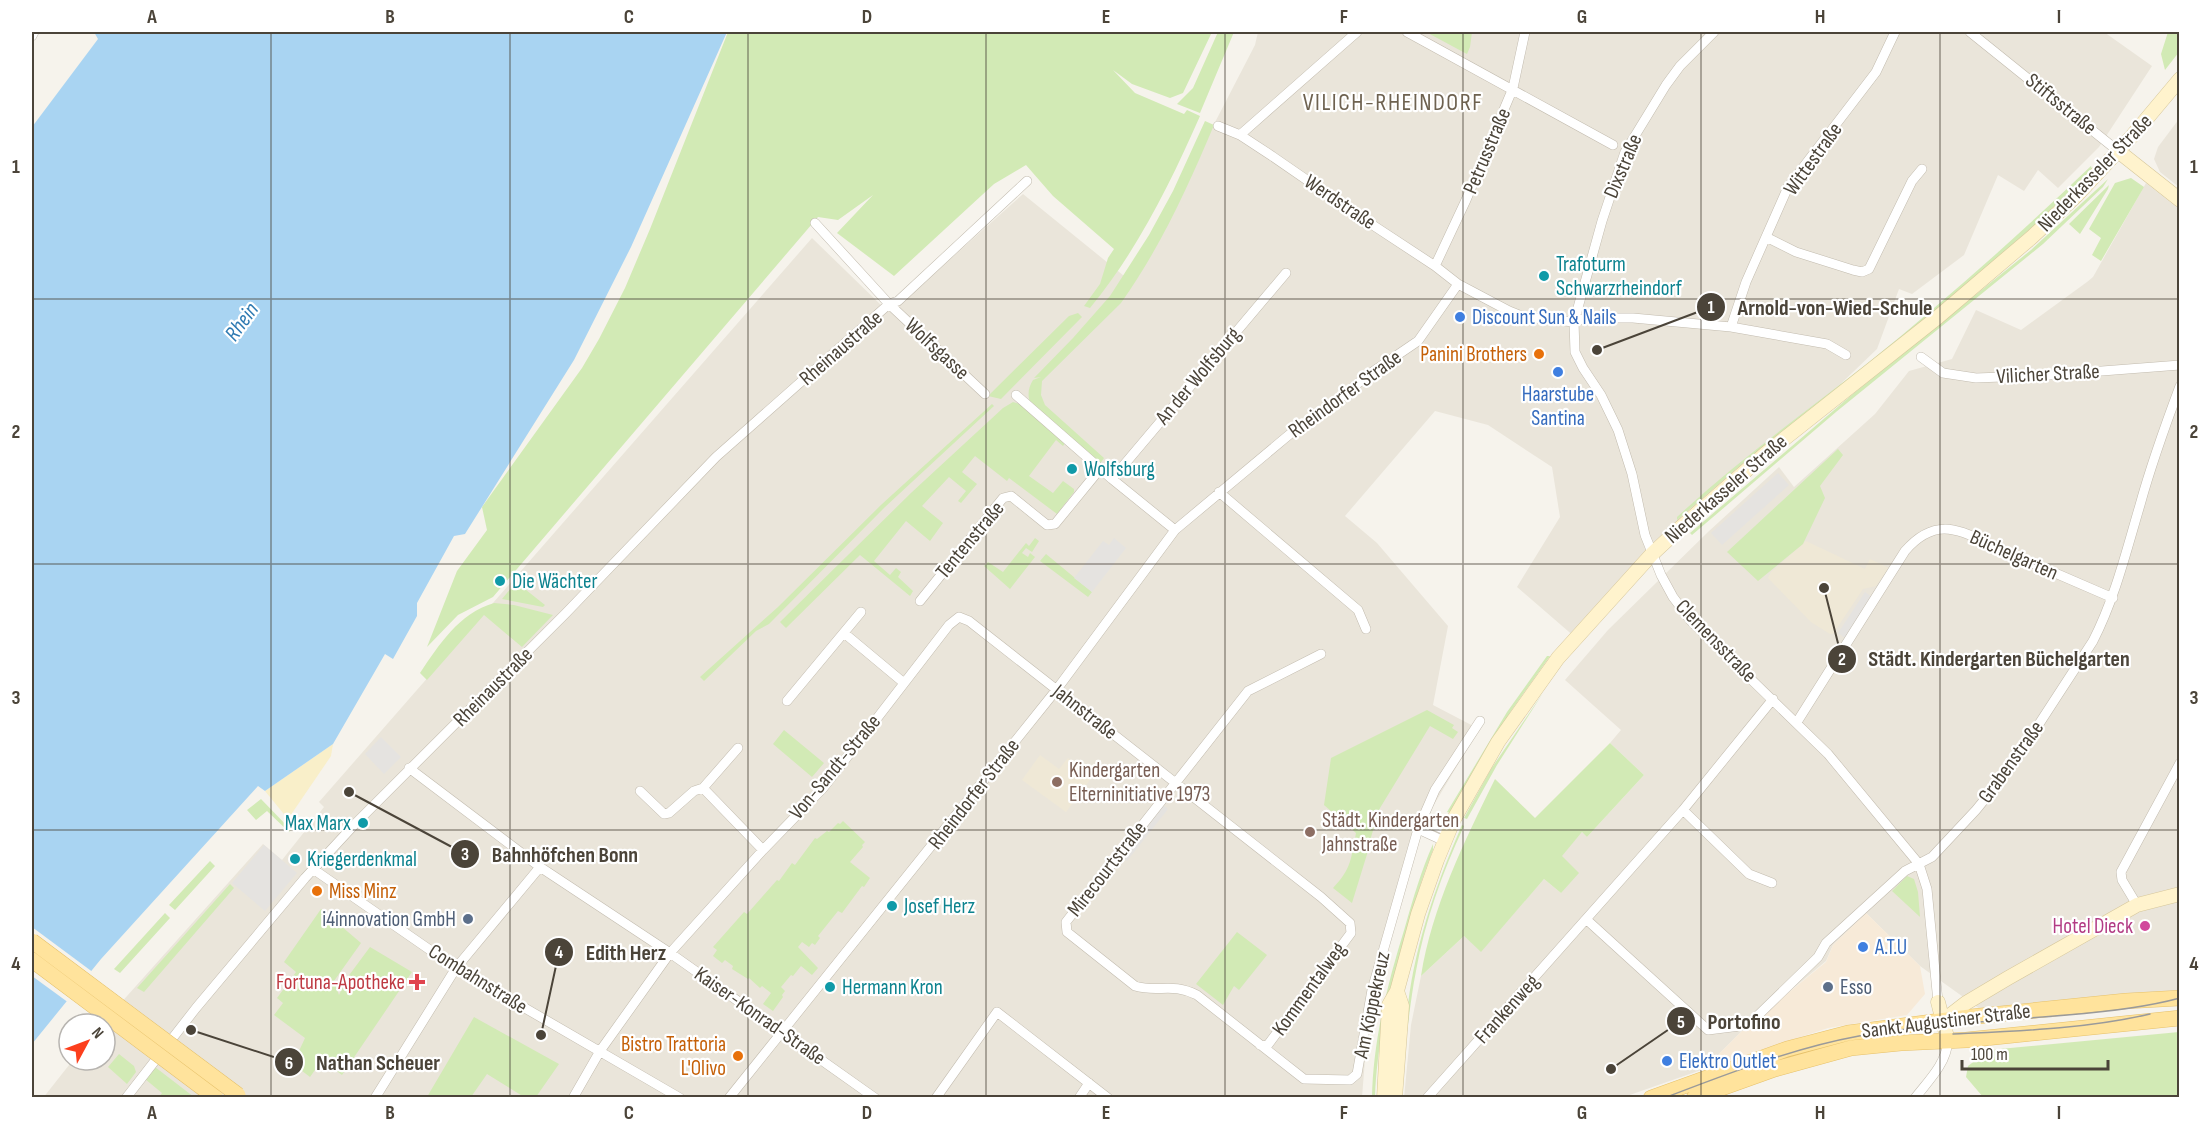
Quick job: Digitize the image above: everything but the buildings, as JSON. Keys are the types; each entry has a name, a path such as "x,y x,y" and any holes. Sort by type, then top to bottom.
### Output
{"main road":[{"name":"Niederkasseler Straße","path":"1384,1098 1389,1005 1397,991 1418,914 1447,837 1498,742 1577,635 1652,554 1765,454 1938,317 2032,237 2077,195 2159,106 2180,79"},
{"name":"Stiftsstraße","path":"2118,151 2180,200"},
{"path":"1944,1020 1966,1003 2135,901 2180,894"},
{"path":"32,941 240,1096"},
{"path":"32,960 216,1098"},
{"name":"Niederkasseler Straße","path":"1395,1098 1402,1006 1397,991"},
{"name":"Sankt Augustiner Straße","path":"1651,1098 1817,1040 1881,1028 1944,1020 2126,1001 2180,998"},
{"name":"Clemensstraße","path":"1938,1002 1948,1041"},
{"name":"Sankt Augustiner Straße","path":"1694,1098 1785,1066 1851,1048 1901,1042 1948,1041 2180,1018"}],"street":[{"path":"32,36 34,32"},
{"path":"1240,135 1358,32"},
{"path":"1407,32 1513,88 1613,145"},
{"name":"Petrusstraße","path":"1435,266 1466,200 1513,88 1524,32"},
{"name":"Dixstraße","path":"1574,322 1602,220 1625,152 1659,93 1680,66 1714,32"},
{"name":"Wittestraße","path":"1731,327 1746,282 1788,187 1876,72 1895,32"},
{"name":"Stiftsstraße","path":"1970,32 2118,151"},
{"name":"Werdstraße","path":"1218,126 1240,135 1435,266 1458,284"},
{"path":"1766,237 1796,252 1853,270 1862,272 1869,269 1912,182 1922,169"},
{"name":"Rheinaustraße","path":"126,1098 195,1008 313,869 409,768 566,614 717,457 890,304 898,301 1027,181"},
{"name":"Rheinaustraße","path":"815,223 890,304"},
{"name":"An der Wolfsburg","path":"1112,479 1286,273"},
{"path":"1458,284 1524,317 1574,322 1587,318 1633,318 1731,327 1827,344 1846,355"},
{"name":"Rheindorfer Straße","path":"729,1098 1057,690 1175,530 1290,434 1319,415 1368,375 1418,341 1458,284"},
{"name":"Wolfsgasse","path":"890,304 985,394"},
{"name":"Clemensstraße","path":"1574,322 1575,352 1601,395 1618,430 1632,474 1645,535 1661,575 1673,597 1691,621 1828,754 1919,864 1927,890 1938,1002"},
{"name":"Vilicher Straße","path":"1921,357 1943,372 1974,378 2180,365"},
{"name":"Grabenstraße","path":"1587,920 1708,1030 1748,1025 1818,957 1826,943 1905,871 1932,856 1976,810 2012,767 2093,641 2113,598 2142,499 2180,386"},
{"path":"1016,395 1100,469 1175,530"},
{"name":"Tentenstraße","path":"920,601 1002,498 1011,496 1047,525 1055,524 1100,469"},
{"path":"1219,492 1358,610 1366,629"},
{"name":"Büchelgarten","path":"1797,722 1905,551 1916,539 1928,531 1953,529 1972,535 2113,598"},
{"path":"787,701 861,612"},
{"name":"Jahnstraße","path":"959,617 969,621 1176,782 1321,897 1350,923"},
{"name":"Von-Sandt-Straße","path":"573,1098 600,1051 670,953 763,850 824,787 949,625 959,617"},
{"path":"844,633 904,683"},
{"name":"Mirecourtstraße","path":"1260,1045 1197,995 1174,987 1146,989 1135,986 1066,932 1066,922 1248,691 1321,654"},
{"name":"Frankenweg","path":"1427,1098 1683,810 1773,699"},
{"name":"Am Köppekreuz","path":"1260,1045 1304,1079 1350,1080 1354,1078 1358,1068 1372,990 1420,825 1435,790 1480,721"},
{"path":"640,791 664,813 669,813 694,791 703,788 738,748"},
{"path":"2135,901 2122,880 2121,872 2180,763"},
{"name":"Kaiser-Konrad-Straße","path":"409,768 540,867 670,953 875,1098"},
{"path":"703,788 763,850"},
{"path":"1683,810 1749,874 1772,883"},
{"path":"1420,825 1447,837"},
{"path":"375,1098 456,968 540,867"},
{"name":"Combahnstraße","path":"313,869 456,968 680,1098"},
{"name":"Kommentalweg","path":"1260,1045 1267,1046 1284,1025 1351,933 1350,923"},
{"path":"936,1098 997,1012 1108,1098"},
{"path":"1915,1098 1942,1064 1948,1041"},
{"path":"1079,1098 1089,1083"}],"shaded area":[{"path":"1258,32 2104,32 2152,66 2099,147 2058,188 2038,170 2024,191 1998,175 1964,255 1912,294 1899,289 1877,349 1576,638 1517,587 1560,517 1552,467 1488,425 1435,411 1345,516 1377,543 1448,626 1433,705 1479,729 1429,813 1410,869 1368,1023 1362,1097 43,1098 64,1072 117,1072 117,1012 113,1012 263,844 282,860 324,807 319,802 812,238 881,305 900,304 1023,194 1129,280 1167,215 1255,45"},
{"path":"2179,119 2179,187 2160,172 2154,159 2158,147"},
{"path":"2146,183 2179,209 2179,990 1980,1009 1920,966 1866,913 1833,945 1826,961 1743,1030 1704,1069 1624,1097 1404,1098 1411,1025 1421,976 1464,936 1481,951 1544,879 1561,893 1561,856 1582,832 1587,837 1644,775 1610,743 1621,730 1565,680 1608,630 1708,532 1779,467 1794,487 1875,414 1909,371 1952,359 1976,310 2021,330 2093,277"},
{"path":"1778,473 1789,485 1722,545 1711,533"},
{"path":"1114,538 1126,548 1092,592 1074,578 1103,541 1109,545"},
{"path":"1806,541 1865,569 1870,559 1889,568 1876,586 1863,589 1833,634 1811,622 1768,578 1771,572"},
{"path":"1865,592 1872,597 1845,638 1838,633"},
{"path":"381,737 401,757 384,774 365,754"},
{"name":"Kindergarten Elterninitiative 1973","path":"1040,755 1059,769 1068,758 1092,777 1066,812 1022,780"},
{"path":"1163,805 1168,809 1127,861 1121,856"},
{"path":"264,845 297,873 265,911 232,883"},
{"path":"1866,913 1920,966 1925,994 1907,1015 1828,1028 1704,1069 1743,1030 1826,962 1833,945"}],"green space":[{"path":"728,32 1212,32 1183,93 1170,98 1132,84 1113,70 1135,93 1184,114 1187,110 1200,116 1177,167 1138,240 1090,308 1084,306 1100,284 1108,258 1114,249 1053,196 1026,165 994,184 894,276 837,233 873,195 838,220 818,217 493,597 458,615 427,647 457,571 487,530 482,507 582,368 625,288"},
{"path":"1218,32 1234,32 1200,113 1177,104 1193,88"},
{"path":"1426,32 1472,32 1467,54 1465,53"},
{"path":"2168,32 2179,32 2179,52 2165,70 2161,54"},
{"path":"1205,121 1214,125 1204,148 1172,217 1135,282 1121,303 1042,381 1041,395 1045,405 1104,458 1100,464 1031,405 1030,386 1033,380 1041,377 1034,378 1110,296 1149,235 1173,191"},
{"path":"2091,166 2092,169 2038,222 1957,293 1742,464 1677,520 1677,517 1723,476 1926,315 2010,242"},
{"path":"2131,178 2144,187 2101,261 2092,255 2101,238 2089,229 2115,183"},
{"path":"2108,179 2103,187 2043,244 1836,412 1692,535 1690,533 1854,393 2031,250"},
{"path":"2109,185 2108,189 2080,234 2069,224"},
{"path":"1078,313 1082,317 1001,399 988,396 1069,316"},
{"path":"1013,402 1023,405 1066,442 1063,446 1056,440 1029,476 1053,493 1063,481 1074,489 1057,514 1009,478 1007,481 975,456 962,472 977,484 961,503 958,501 966,491 949,477 922,506 943,523 930,541 906,521 874,561 890,575 896,568 901,572 898,577 913,591 910,596 860,555 786,628 780,622 912,492 1003,408"},
{"path":"992,404 994,406 885,507 769,624 756,631 704,681 700,677 778,607 882,504"},
{"path":"1838,449 1843,455 1820,486 1825,498 1803,544 1758,581 1727,552"},
{"path":"1035,538 1039,541 1032,552 1026,548 1022,553 1028,557 1030,553 1035,557 1010,589 984,566 988,562 1003,572 1026,543 1029,546"},
{"path":"1046,554 1092,592 1088,597 1040,561"},
{"path":"516,582 545,605 543,607 502,599"},
{"path":"494,603 514,605 553,615 522,647 484,615 427,680 420,673 451,631 470,614"},
{"path":"1547,656 1550,656 1511,711 1450,813 1447,812 1507,712"},
{"path":"1543,693 1497,765 1467,819 1464,818 1491,769"},
{"path":"1427,710 1454,725 1452,728 1458,732 1453,739 1430,726 1380,808 1352,903 1333,888 1347,868 1352,856 1356,833 1324,805 1331,758"},
{"path":"784,730 824,763 812,777 773,744"},
{"path":"1610,743 1644,775 1587,837 1582,832 1562,856 1579,873 1561,893 1544,879 1481,952 1464,936 1421,976 1441,900 1495,779 1535,818"},
{"path":"261,799 291,830 289,832 267,811 256,820 247,810"},
{"path":"843,821 865,842 850,862 870,878 842,913 838,911 818,936 820,938 815,945 812,943 809,947 802,942 798,947 818,968 812,975 801,966 793,976 791,975 781,987 785,991 783,997 773,1011 763,1004 771,993 732,969 733,966 725,960 722,963 713,956 717,950 713,947 744,912 747,914 777,880 779,881 792,863 795,865 815,838 829,832"},
{"path":"1462,825 1464,826 1448,861 1424,934 1414,980 1405,1045 1410,988 1423,932 1440,878"},
{"path":"1433,844 1390,994 1378,1055 1375,1097 1372,1098 1378,1032 1387,990 1414,896"},
{"path":"210,861 215,866 175,910 169,905"},
{"path":"1907,876 1914,879 1918,892 1920,917 1892,891"},
{"path":"230,884 234,888 144,992 137,988"},
{"path":"321,909 361,943 334,981 339,995 347,978 370,947 412,972 342,1075 322,1060 310,1077 293,1064 305,1038 274,1015 283,1003 277,998 296,972 284,962"},
{"path":"165,913 170,918 120,973 114,969"},
{"path":"1237,932 1267,955 1239,990 1234,986 1223,1005 1196,984"},
{"path":"474,1017 559,1064 536,1097 524,1097 487,1074 471,1097 427,1097"},
{"path":"2179,1032 2179,1097 1983,1097 1966,1077 1968,1066 1989,1050"},
{"path":"119,1054 134,1066 136,1072 127,1084 114,1072 117,1072"},
{"path":"155,1067 194,1097 159,1097 162,1093 145,1079"}],"sand":[{"path":"333,744 331,756 288,819 265,791"}],"water":[{"name":"Rhein","path":"94,32 727,32 631,247 574,360 465,534 454,536 417,603 417,616 393,659 385,654 333,744 265,791 258,786 101,959 32,1044 32,127 98,39"}],"pier":[{"path":"32,927 94,973 69,1003 32,976"}],"tram line":[{"path":"32,948 232,1098"},
{"path":"1664,1098 1810,1047 1859,1036 1937,1026 2110,1011 2180,998"},
{"path":"1953,1034 2077,1026 2150,1014"}],"place":[{"name":"Trafoturm Schwarzrheindorf","path":"1544,276"},
{"name":"Discount Sun & Nails","path":"1460,317"},
{"name":"Arnold-von-Wied-Schule","path":"1597,350"},
{"name":"Panini Brothers","path":"1539,354"},
{"name":"Haarstube Santina","path":"1558,372"},
{"name":"Wolfsburg","path":"1072,469"},
{"name":"Die Wächter","path":"500,581"},
{"name":"Städt. Kindergarten Büchelgarten","path":"1824,588"},
{"name":"Kindergarten Elterninitiative 1973","path":"1057,782"},
{"name":"Bahnhöfchen Bonn","path":"349,792"},
{"name":"Max Marx","path":"363,823"},
{"name":"Städt. Kindergarten Jahnstraße","path":"1310,832"},
{"name":"Kriegerdenkmal","path":"295,859"},
{"name":"Miss Minz","path":"317,891"},
{"name":"Josef Herz","path":"892,906"},
{"name":"i4innovation GmbH","path":"468,919"},
{"name":"Hotel Dieck","path":"2145,926"},
{"name":"A.T.U","path":"1863,947"},
{"name":"Fortuna-Apotheke","path":"417,982"},
{"name":"Hermann Kron","path":"830,987"},
{"name":"Esso","path":"1828,987"},
{"name":"Nathan Scheuer","path":"191,1030"},
{"name":"Edith Herz","path":"541,1035"},
{"name":"Bistro Trattoria L'Olivo","path":"738,1056"},
{"name":"Elektro Outlet","path":"1667,1061"},
{"name":"Portofino","path":"1611,1069"}],"district":[{"name":"VILICH-RHEINDORF","path":"1393,102"}]}
